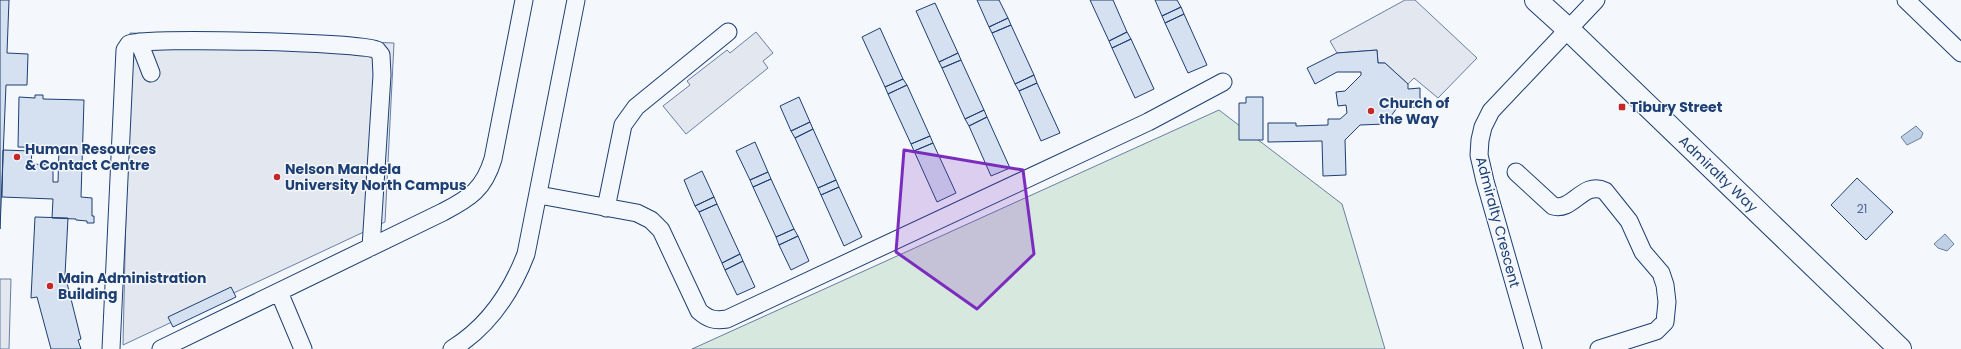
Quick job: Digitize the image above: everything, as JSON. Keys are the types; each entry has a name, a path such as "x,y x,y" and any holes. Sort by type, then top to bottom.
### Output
{"main road":[{"name":"Admiralty Way","path":"1536,0 1568,29 1900,349"}],"street":[{"path":"161,349 460,203 476,192 489,172 493,159 524,0"},
{"path":"452,349 464,342 492,315 515,280 526,254 539,196 576,0"},
{"path":"1568,29 1596,0"},
{"path":"1906,0 1961,53"},
{"name":"Admiralty Crescent","path":"1533,349 1485,181 1479,155 1480,140 1483,127 1491,111 1568,29"},
{"path":"606,208 623,124 629,115 636,107 728,32"},
{"path":"112,349 125,50 129,44 139,42 237,41 337,45 374,48 377,50 381,55 382,75 371,247"},
{"path":"139,42 151,73"},
{"path":"539,196 636,213 651,220 661,230 699,311 708,319 717,321 727,319 1148,122 1223,82"},
{"path":"1516,172 1553,206 1560,208 1566,206 1588,189 1600,188 1605,191 1629,221 1644,252 1661,273 1668,302 1667,315 1661,327 1649,334 1600,349"},
{"path":"279,292 303,349"}],"highlighted area":[{"path":"904,150 1023,170 1034,254 977,309 896,252"}],"shaded area":[{"path":"1405,0 1415,0 1477,58 1438,98 1414,78 1408,84 1385,63 1378,63 1377,50 1337,53 1330,41"},
{"path":"756,32 773,53 763,61 768,68 686,134 663,106 690,85 687,81 727,50 730,53"},
{"path":"130,33 394,43 385,222 123,345"},
{"path":"1219,110 1342,204 1385,349 692,349"},
{"path":"0,279 11,279 9,349 0,349"}],"water":[{"path":"1916,126 1923,133 1921,138 1907,145 1901,137"},
{"path":"1945,234 1954,244 1947,251 1938,248 1934,244"}],"building":[{"path":"0,0 9,0 7,53 28,54 27,85 6,85 0,229"},
{"path":"977,0 999,0 1008,18 989,27"},
{"path":"1090,0 1113,0 1127,32 1109,41"},
{"path":"1155,0 1177,0 1181,7 1162,16"},
{"path":"935,3 958,53 939,62 916,11"},
{"path":"1181,7 1184,14 1165,23 1162,16"},
{"path":"1184,14 1207,65 1188,73 1165,23"},
{"path":"1008,18 1011,25 992,33 989,27"},
{"path":"1011,25 1034,75 1015,84 992,33"},
{"path":"880,28 903,79 885,87 862,37"},
{"path":"1127,32 1131,39 1112,48 1109,41"},
{"path":"1131,39 1154,89 1135,98 1112,48"},
{"name":"Church of the Way","path":"1377,50 1378,63 1385,63 1408,84 1408,89 1420,88 1420,107 1397,108 1385,124 1360,125 1345,140 1346,175 1323,176 1322,141 1268,142 1268,123 1296,123 1296,126 1328,125 1328,119 1340,119 1347,113 1346,105 1338,106 1336,92 1345,91 1361,75 1361,72 1337,72 1315,84 1307,68 1337,53"},
{"path":"958,53 961,60 942,68 939,62"},
{"path":"961,60 984,110 965,119 942,68"},
{"path":"1034,75 1037,83 1019,91 1015,84"},
{"path":"903,79 907,85 888,94 885,87"},
{"path":"1037,83 1060,133 1041,141 1019,91"},
{"path":"907,85 930,136 911,144 888,94"},
{"name":"Human Resources & Contact Centre","path":"35,95 43,95 43,99 84,100 81,197 92,198 92,216 94,216 94,223 87,223 87,221 76,219 52,218 53,199 2,197 3,150 32,151 31,164 53,165 53,182 58,182 59,148 18,147 19,97 35,98"},
{"path":"799,97 810,122 791,131 780,106"},
{"path":"1246,97 1263,97 1263,140 1239,140 1239,103 1246,103"},
{"path":"984,110 987,117 969,126 965,119"},
{"path":"987,117 1010,168 991,176 969,126"},
{"path":"810,122 813,129 795,138 791,131"},
{"path":"813,129 836,180 818,188 795,138"},
{"path":"930,136 933,143 914,151 911,144"},
{"path":"755,142 768,172 750,180 736,151"},
{"path":"933,143 956,193 937,202 914,151"},
{"path":"702,171 714,197 695,206 684,180"},
{"path":"768,172 771,179 753,187 750,180"},
{"path":"1857,178 1893,212 1866,240 1831,205"},
{"path":"771,179 794,229 776,237 753,187"},
{"path":"836,180 839,187 821,195 818,188"},
{"path":"839,187 862,237 844,246 821,195"},
{"path":"714,197 717,204 699,212 695,206"},
{"path":"717,204 740,254 722,263 699,212"},
{"name":"Main Administration Building","path":"35,217 68,218 65,275 81,339 78,340 81,349 51,349 37,297 31,298"},
{"path":"794,229 798,236 779,245 776,237"},
{"path":"798,236 809,261 791,270 779,245"},
{"path":"740,254 743,261 725,270 722,263"},
{"path":"743,261 755,287 737,295 725,270"},
{"path":"231,287 236,297 173,327 168,317"}],"place":[{"name":"Tibury Street","path":"1622,107"},
{"name":"Church of the Way","path":"1371,111"},
{"name":"Human Resources & Contact Centre","path":"17,157"},
{"name":"Nelson Mandela University North Campus","path":"277,177"},
{"name":"Main Administration Building","path":"50,286"}]}
